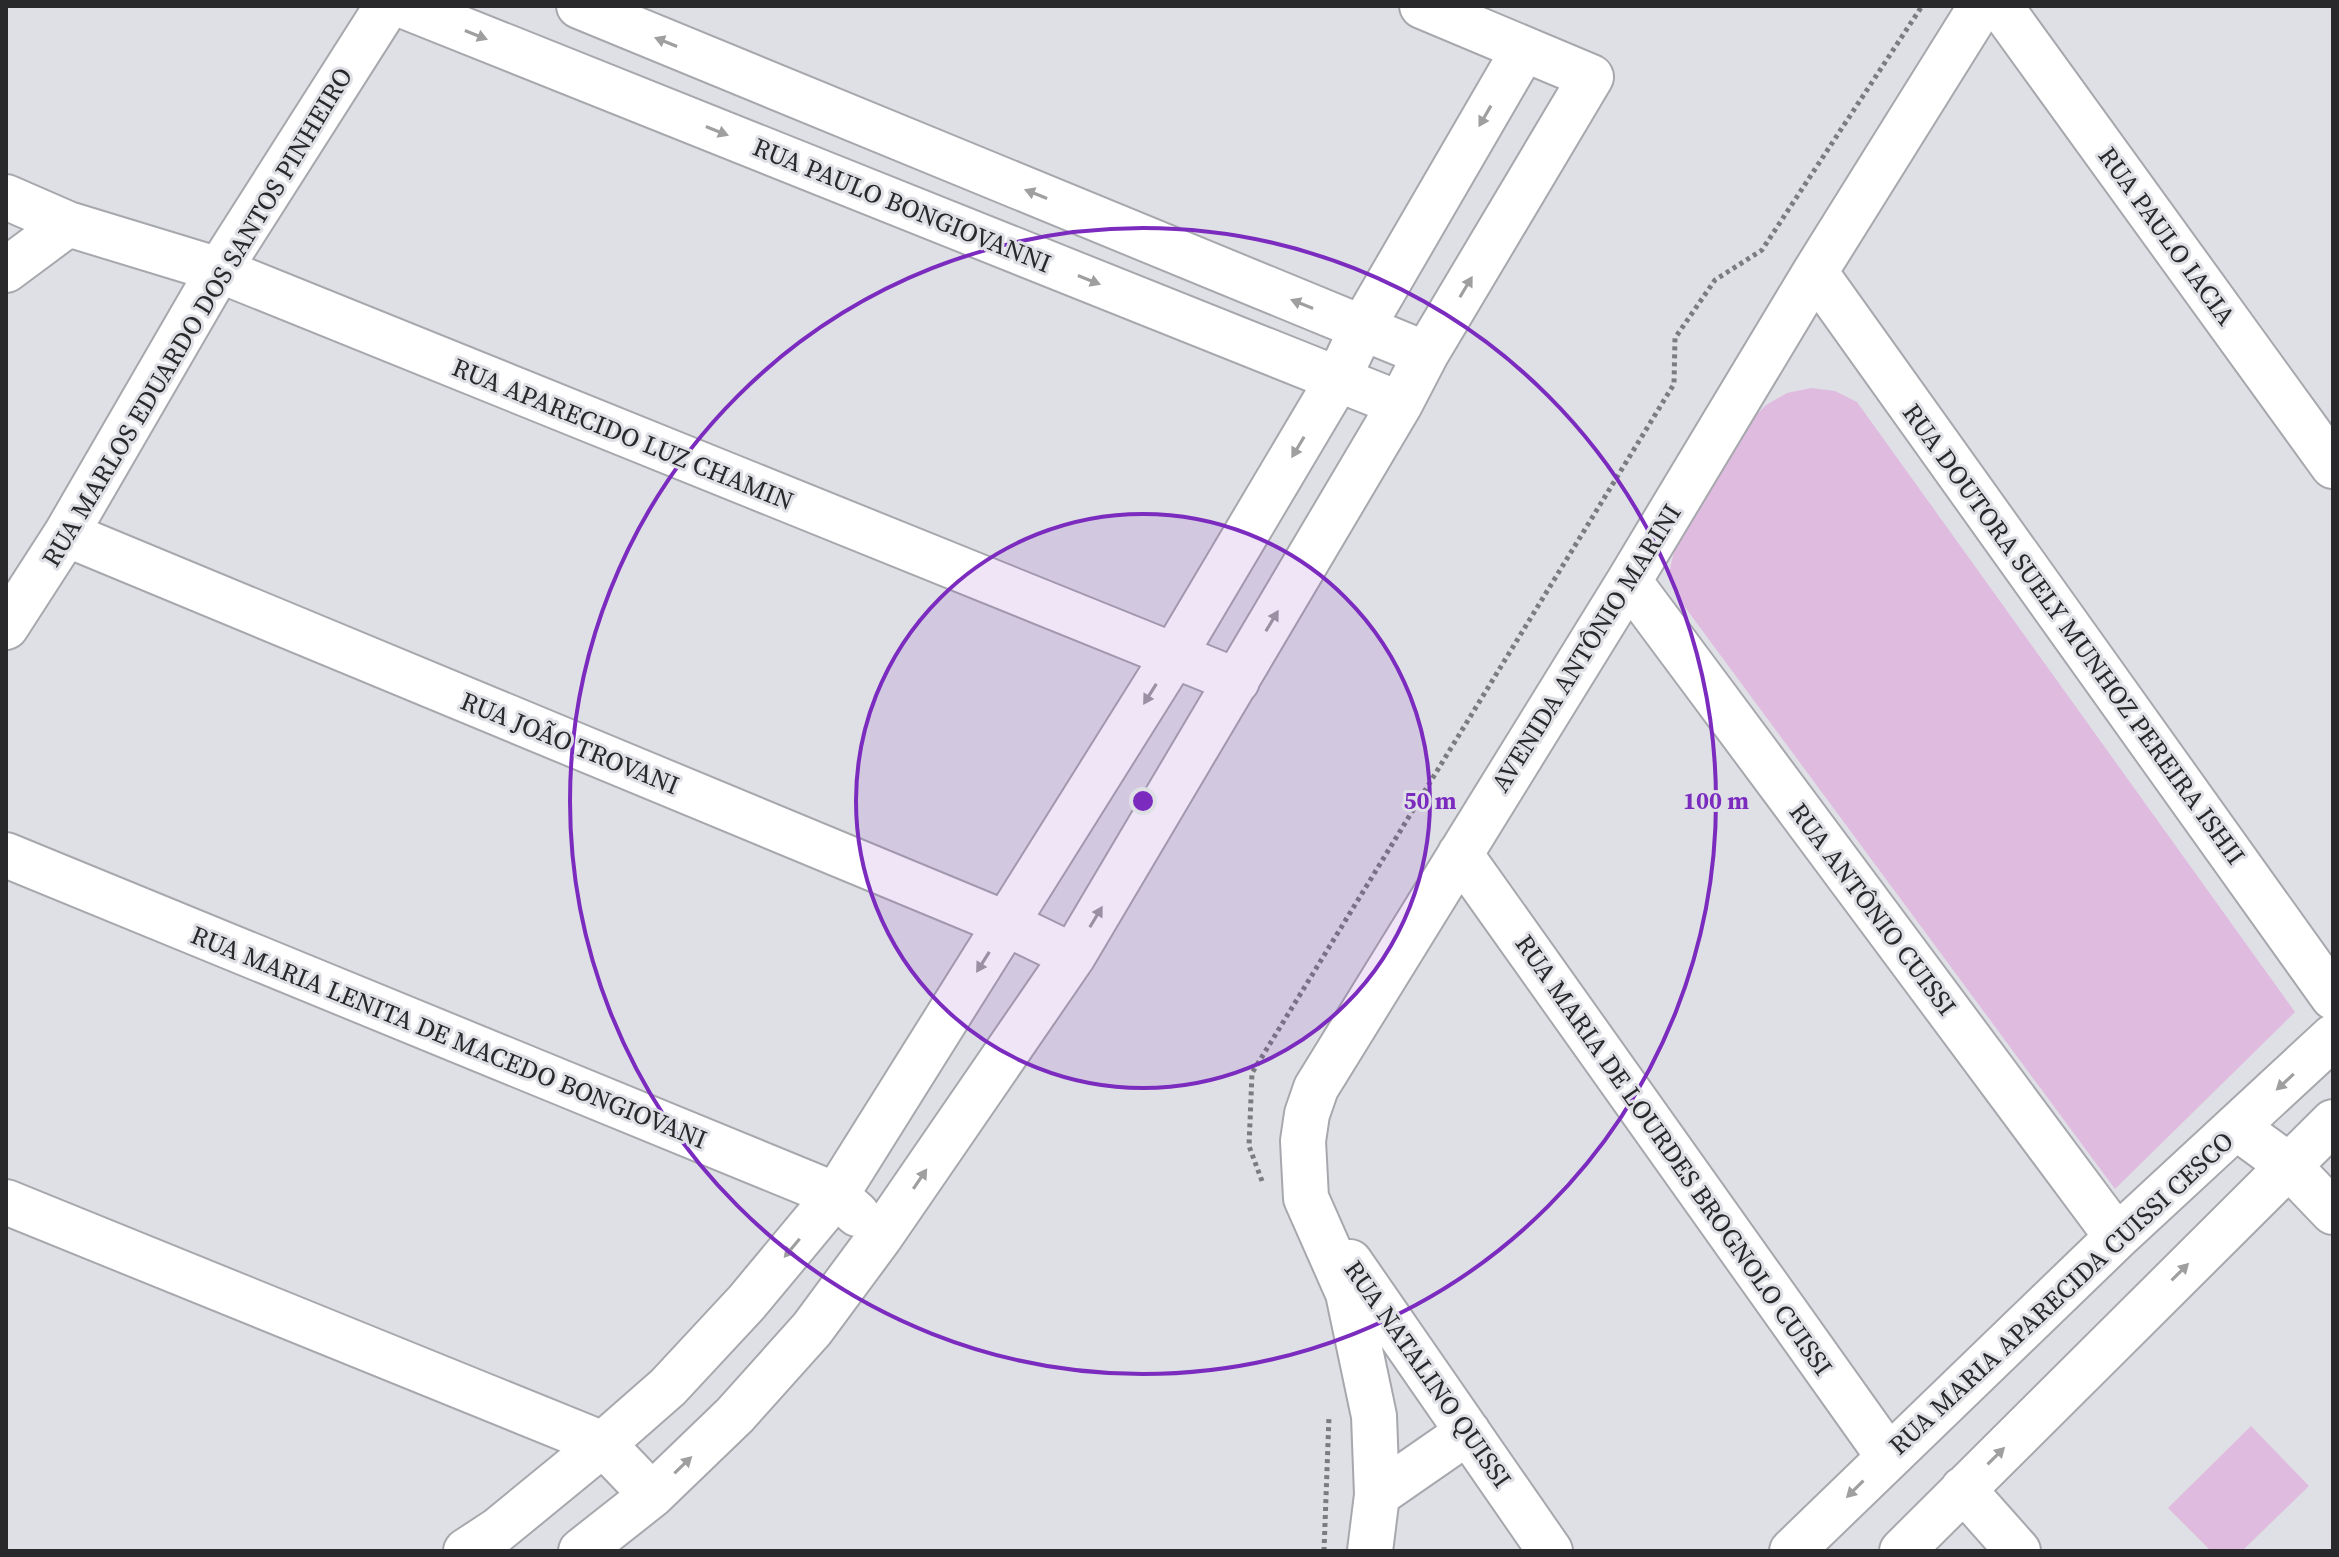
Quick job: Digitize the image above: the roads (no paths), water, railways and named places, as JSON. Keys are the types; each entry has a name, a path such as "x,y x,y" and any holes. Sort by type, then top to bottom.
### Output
{"street":[{"name":"RUA MARLOS EDUARDO DOS SANTOS PINHEIRO","path":"6,627 66,534 219,270 387,6"},
{"name":"RUA PAULO BONGIOVANNI","path":"404,6 1400,404"},
{"path":"579,6 1426,354"},
{"path":"581,1551 652,1495 735,1415 793,1351 880,1237 1073,956 1591,77 1422,6"},
{"name":"AVENIDA ANTÔNIO MARINI","path":"1370,1551 1377,1495 1374,1416 1348,1293 1306,1198 1303,1141 1307,1114 1316,1088 1981,6"},
{"name":"RUA PAULO IACIA","path":"2000,6 2333,466"},
{"path":"466,1551 498,1530 668,1387 747,1302 836,1195 1173,657 1338,379 1362,328 1524,49"},
{"name":"RUA APARECIDO LUZ CHAMIN","path":"6,197 68,224 219,270 1237,681"},
{"path":"6,270 68,224"},
{"name":"RUA DOUTORA SUELY MUNHOZ PEREIRA ISHII","path":"1815,272 2333,997"},
{"name":"RUA JOÃO TROVANI","path":"66,534 1007,924 1073,956"},
{"name":"RUA ANTÔNIO CUISSI","path":"1629,581 2117,1237"},
{"name":"RUA MARIA DE LOURDES BROGNOLO CUISSI","path":"1460,854 1888,1456"},
{"name":"RUA MARIA LENITA DE MACEDO BONGIOVANI","path":"6,855 836,1195 880,1237"},
{"name":"RUA MARIA APARECIDA CUISSI CESCO","path":"1792,1551 2117,1237 2333,1037"},
{"path":"1902,1551 2333,1122"},
{"path":"2236,1127 2288,1165 2333,1212"},
{"name":"RUA NATALINO QUISSI","path":"1306,1198 1550,1551"},
{"path":"6,1202 603,1444 652,1495"},
{"path":"1377,1495 1468,1432"},
{"path":"1963,1489 2018,1551"}]}
